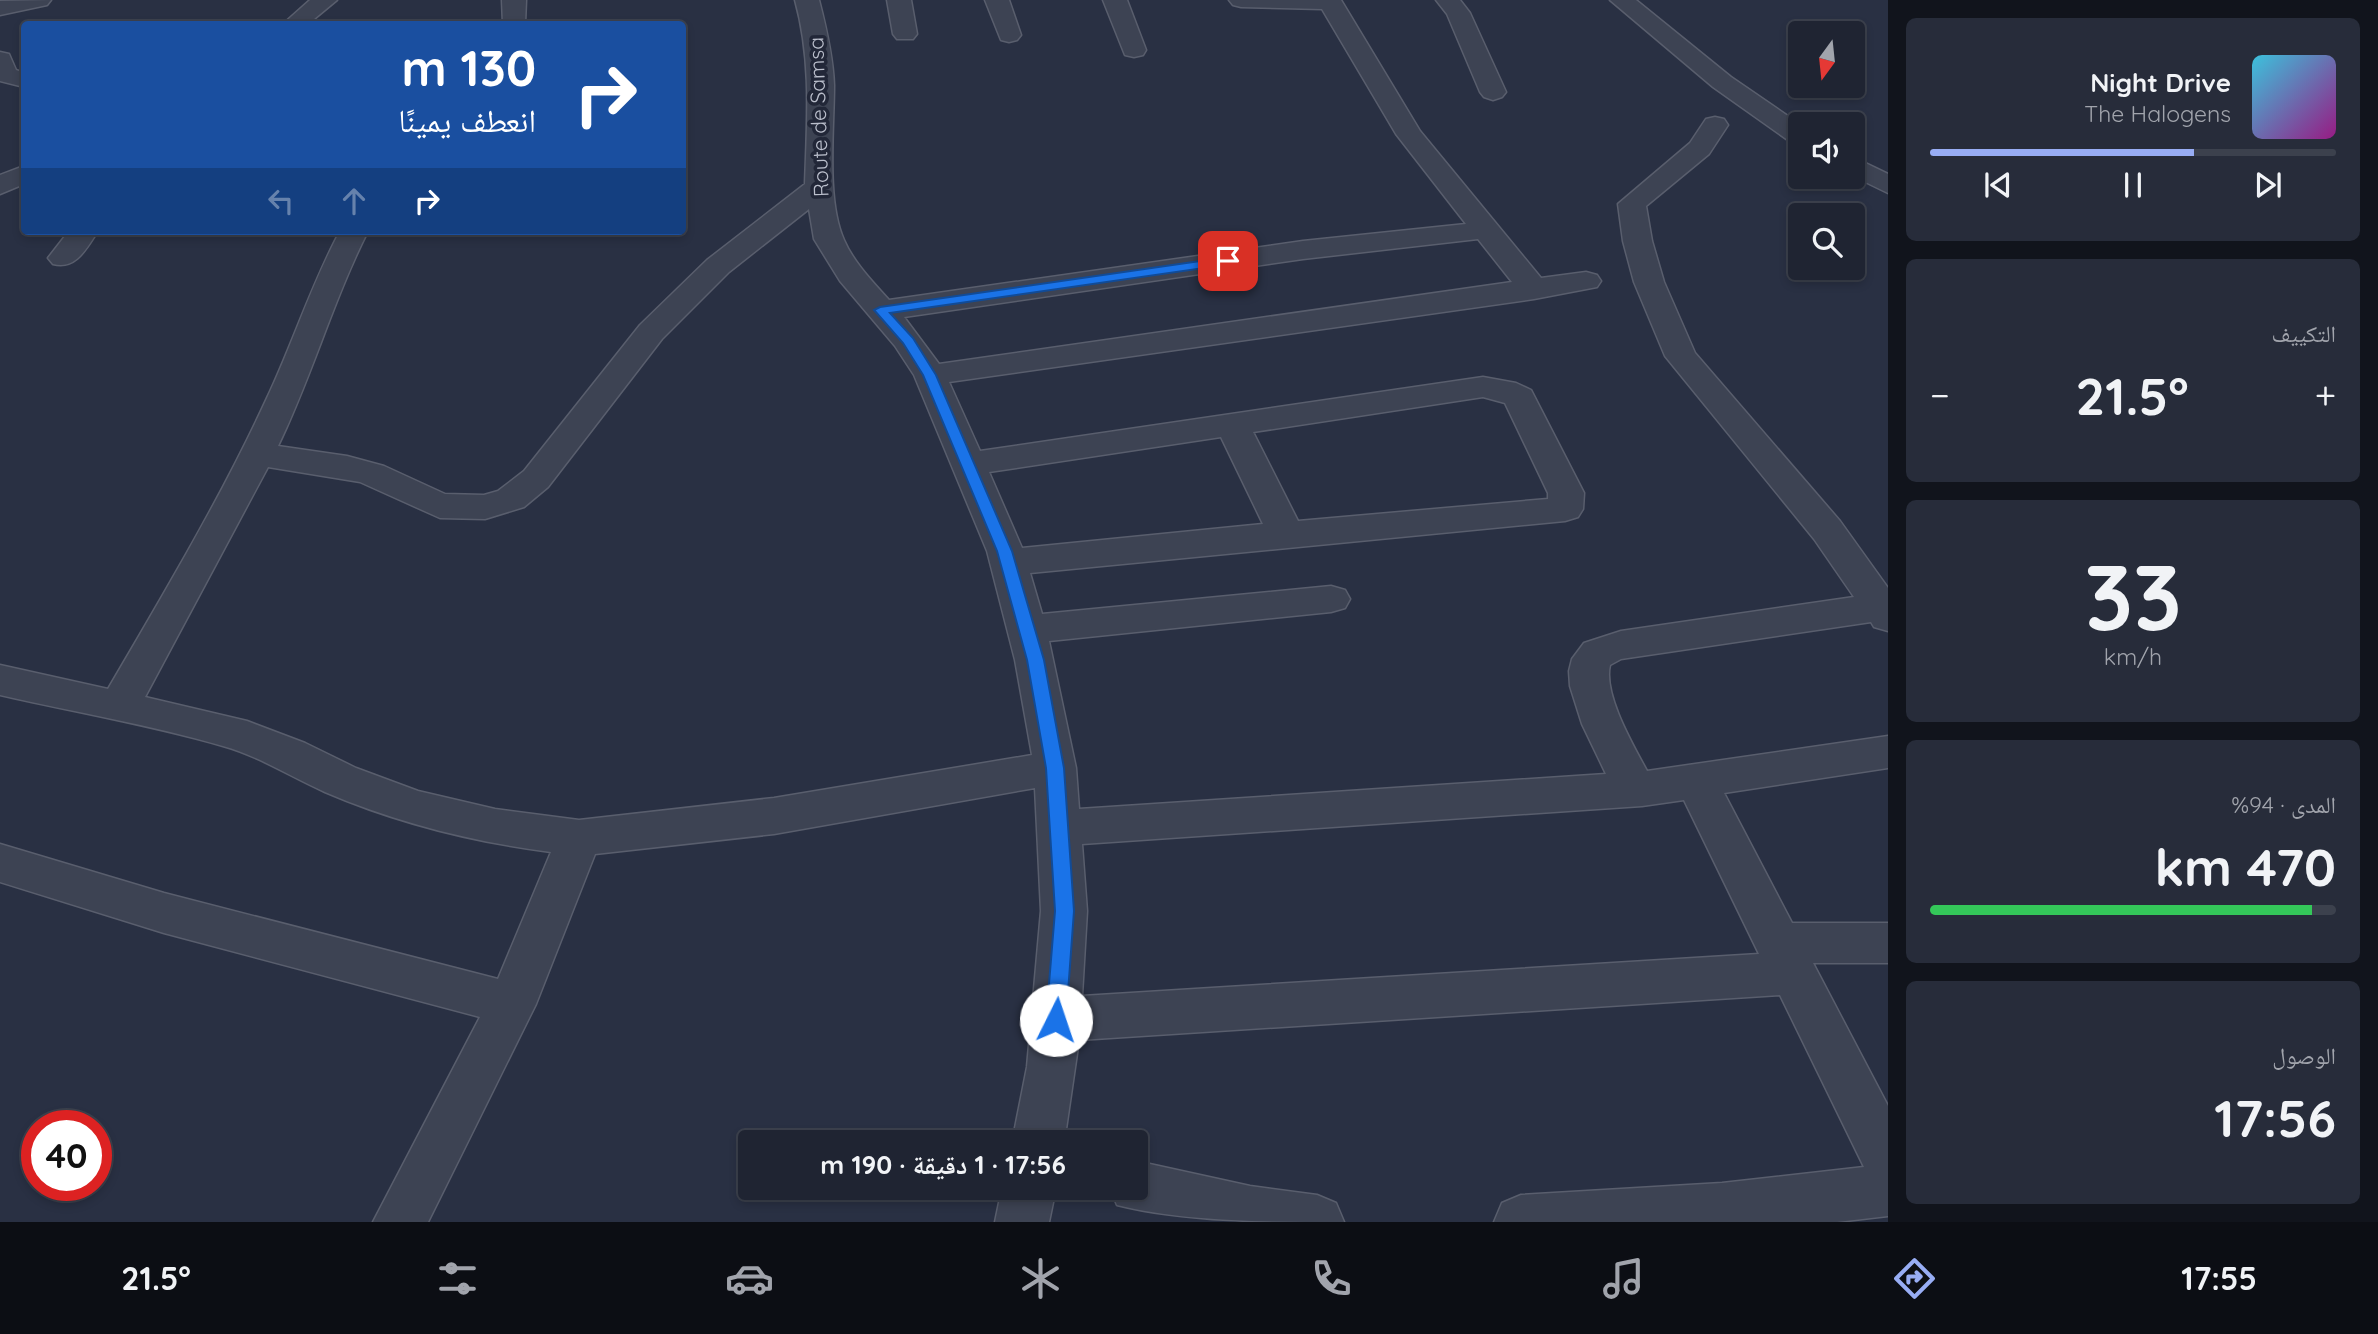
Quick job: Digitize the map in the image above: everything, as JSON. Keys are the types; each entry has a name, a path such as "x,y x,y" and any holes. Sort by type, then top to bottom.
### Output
{"street":[{"path":"0,8 39,0"},
{"path":"298,21 325,0"},
{"path":"514,0 514,21"},
{"name":"Route de Samsa","path":"807,0 815,29 821,81 819,187 829,239 855,281 908,341 930,375 1008,562 1035,660 1055,768 1064,911 1052,1067 1040,1130"},
{"path":"899,0 905,34"},
{"path":"997,0 1009,34"},
{"path":"1115,0 1134,50"},
{"path":"1241,0 1329,1 1409,134 1534,290"},
{"path":"1448,0 1458,13 1493,93"},
{"path":"1622,0 1722,82 1788,128"},
{"path":"0,59 5,75 21,79"},
{"path":"1635,789 1595,704 1589,671 1590,660 1597,653 1620,645 1885,612 1828,530 1681,356 1665,325 1633,226 1632,204 1700,148 1715,125"},
{"path":"1865,172 1888,185"},
{"path":"0,186 21,176"},
{"path":"256,454 347,467 372,474 440,506 485,507 511,499 537,479 650,332 718,266 819,187"},
{"path":"880,310 1303,250 1486,230"},
{"path":"63,258 80,235"},
{"path":"119,706 219,530 306,346 335,264 352,235"},
{"path":"930,375 1586,282"},
{"path":"967,464 1483,387 1504,390 1519,397 1566,493 1565,509 1008,562"},
{"path":"1232,424 1286,534"},
{"path":"1027,629 1331,599"},
{"path":"0,680 232,733 290,755 341,780 414,807 495,827 579,838 774,816 1055,768"},
{"path":"1059,828 1635,789 1888,752"},
{"path":"1696,781 1888,1159"},
{"path":"400,1222 513,1004 579,838"},
{"path":"0,863 164,913 513,1004"},
{"path":"1056,1020 1785,958 1888,943"},
{"path":"1148,1189 1250,1213 1317,1222"},
{"path":"1521,1222 1722,1209 1888,1190"},
{"path":"1022,1222 1027,1200"}],"route":[{"path":"1056,1020 1064,911 1055,768 1035,660 1005,551 930,375 908,341 880,310 1228,261"}]}
